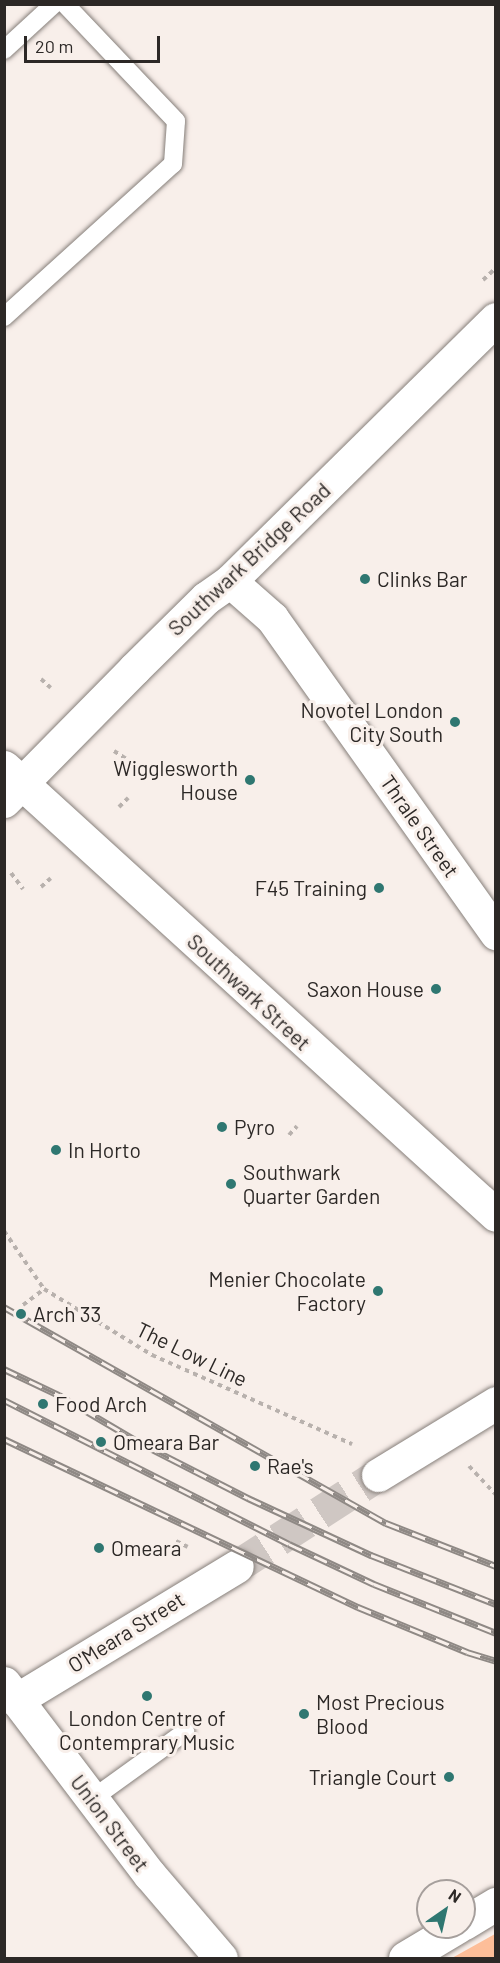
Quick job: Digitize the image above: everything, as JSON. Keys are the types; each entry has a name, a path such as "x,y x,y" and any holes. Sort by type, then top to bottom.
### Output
{"main road":[{"name":"Southwark Bridge Road","path":"10,784 199,605 230,581 495,319"},
{"name":"Thrale Street","path":"230,581 272,618 495,933"},
{"name":"Southwark Street","path":"10,784 495,1215"},
{"path":"387,1470 495,1403"},
{"name":"O'Meara Street","path":"10,1692 237,1566"},
{"name":"Union Street","path":"10,1692 150,1875 221,1959"},
{"path":"476,1916 495,1904"},
{"path":"405,1959 438,1939"}],"lane":[{"path":"4,50 54,4"},
{"path":"4,317 173,164 176,121 65,4"},
{"path":"92,1798 185,1732"}],"path":[{"path":"41,679 51,688"},
{"path":"114,751 128,760"},
{"path":"119,807 128,798"},
{"path":"10,873 23,889"},
{"path":"41,887 51,878"},
{"path":"289,1135 297,1126"},
{"name":"The Low Line","path":"4,1231 44,1289 152,1355 387,1470"},
{"path":"23,1305 44,1289"}],"shaded area":[{"path":"495,1934 495,1958 452,1958"}],"tunnel":[{"path":"237,1566 378,1475"}],"railway":[{"path":"4,1307 386,1523 496,1566"},
{"path":"4,1369 59,1395 144,1445 248,1498 371,1555 496,1604"},
{"path":"4,1400 289,1544 374,1584 496,1633"},
{"path":"4,1439 358,1607 467,1652 496,1661"}],"place":[{"name":"Clinks Bar","path":"365,579"},
{"name":"Novotel London City South","path":"455,722"},
{"name":"Wigglesworth House","path":"250,780"},
{"name":"F45 Training","path":"379,888"},
{"name":"Saxon House","path":"436,989"},
{"name":"Pyro","path":"222,1127"},
{"name":"In Horto","path":"56,1150"},
{"name":"Southwark Quarter Garden","path":"231,1184"},
{"name":"Menier Chocolate Factory","path":"378,1291"},
{"name":"Arch 33","path":"21,1314"},
{"name":"Food Arch","path":"43,1404"},
{"name":"Omeara Bar","path":"101,1442"},
{"name":"Rae's","path":"255,1466"},
{"name":"Omeara","path":"99,1548"},
{"name":"London Centre of Contemprary Music","path":"147,1696"},
{"name":"Most Precious Blood","path":"304,1714"},
{"name":"Triangle Court","path":"449,1777"}]}
